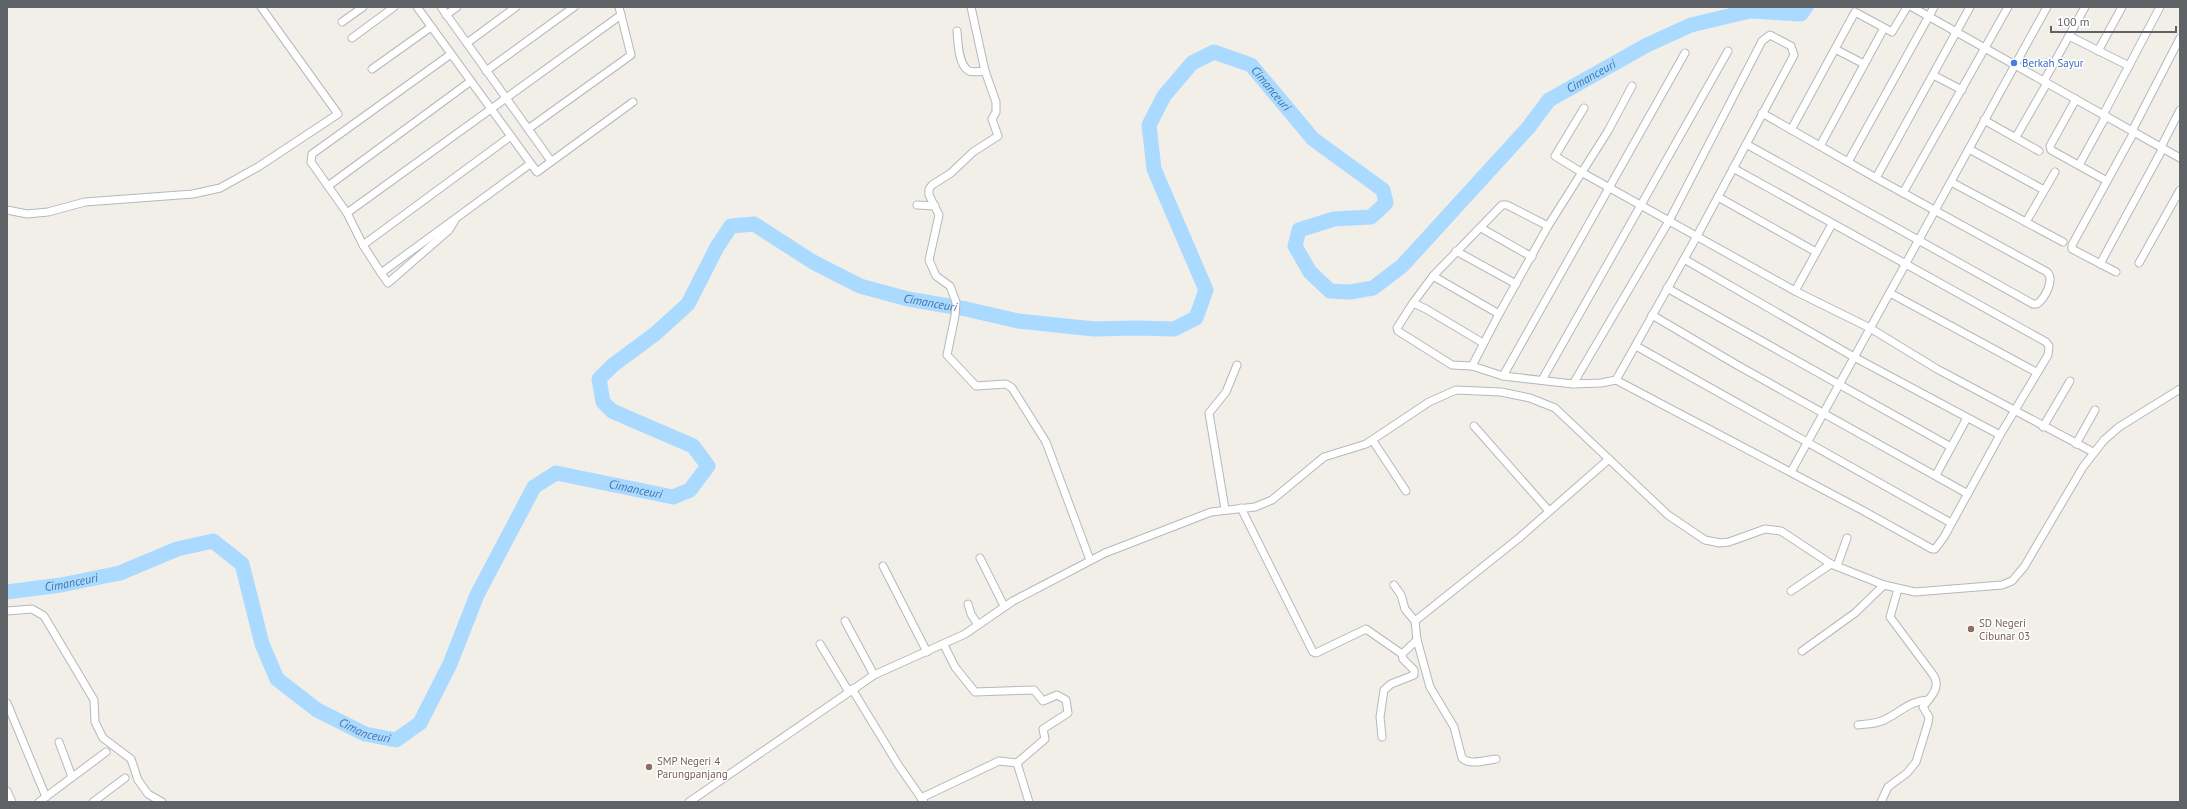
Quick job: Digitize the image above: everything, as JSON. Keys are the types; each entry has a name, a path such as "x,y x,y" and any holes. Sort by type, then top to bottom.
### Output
{"street":[{"path":"7,210 28,214 48,212 85,202 193,194 220,188 258,167 338,114 261,7"},
{"path":"342,22 363,7"},
{"path":"352,38 394,7"},
{"path":"417,7 537,172 633,102"},
{"path":"441,7 551,161"},
{"path":"446,15 457,7"},
{"path":"467,43 516,7"},
{"path":"486,71 574,7"},
{"path":"528,129 631,54 620,7"},
{"path":"971,7 985,71 996,102 996,112 992,119 997,137 974,152 951,174 931,186 929,193 939,215 929,260 936,276 950,286 956,302 955,316 946,352 949,359 976,386 1006,384 1012,388 1046,442 1090,560"},
{"path":"1791,130 1855,12 1892,32 1907,7"},
{"path":"1912,7 2180,158"},
{"path":"1848,162 1934,7"},
{"path":"1876,178 1970,7"},
{"path":"1904,193 2008,7"},
{"path":"1791,472 1838,383 1920,240 1984,120 2047,7"},
{"path":"2016,137 2085,7"},
{"path":"2098,51 2122,7"},
{"path":"2079,165 2160,7"},
{"path":"347,213 621,15"},
{"path":"372,69 431,26"},
{"path":"1820,146 1884,28"},
{"path":"957,31 958,46 964,66 972,72 985,71"},
{"path":"1573,384 1669,221 1762,41 1770,35 1791,46 1795,52 1697,236 1616,380"},
{"path":"2069,36 2129,66"},
{"path":"2116,272 2072,249 2072,245 2107,181 2180,38"},
{"path":"1835,49 1864,64"},
{"path":"1542,380 1728,51"},
{"path":"1503,376 1608,187 1686,53"},
{"path":"451,54 312,154 310,162 347,213 363,245 388,283 449,230 456,217"},
{"path":"1933,75 1962,90"},
{"path":"328,186 471,81"},
{"path":"1472,366 1483,343 1548,226 1608,131 1632,86"},
{"path":"2076,99 2050,146 2051,150 2107,181"},
{"path":"1584,108 1555,156 1669,221 1796,290 1870,328 1937,369 2093,452"},
{"path":"2100,264 2162,148 2180,110"},
{"path":"1746,144 2033,304 2037,304 2040,301 2051,281 2051,276 2047,272 1935,211 1762,113"},
{"path":"1984,120 2039,151"},
{"path":"363,245 510,136"},
{"path":"1969,149 2044,190"},
{"path":"381,273 530,164"},
{"path":"1548,226 1504,204 1499,207 1481,228 1456,251 1433,276 1397,328 1400,333 1452,364 1472,366 1503,376 1573,384 1600,383 1616,380 1791,472 1932,550 1939,545 2036,372 2048,355 2049,346 2046,342 1733,168"},
{"path":"2026,222 2055,172"},
{"path":"1951,182 2063,242"},
{"path":"2140,263 2180,190"},
{"path":"1718,197 1816,252"},
{"path":"917,204 935,206"},
{"path":"1796,290 1832,224"},
{"path":"1481,228 1532,257"},
{"path":"1456,251 1516,284"},
{"path":"1684,259 1854,357 1914,387 1967,418 2000,435"},
{"path":"1433,276 1499,314"},
{"path":"1667,288 1952,447"},
{"path":"1890,293 2036,372"},
{"path":"1413,303 1426,309 1483,343"},
{"path":"1652,315 1823,413 1936,474 1968,494"},
{"path":"1636,346 1808,441 1951,523"},
{"path":"1225,509 1209,413 1226,392 1237,365"},
{"path":"2044,427 2070,381"},
{"path":"693,801 874,675 944,645 965,634 1004,606 1090,560 1190,519 1225,509 1255,506 1276,498 1324,457 1373,440 1430,402 1448,393 1467,389 1501,392 1530,398 1555,408 1668,515 1705,540 1720,543 1729,542 1773,529 1791,538 1834,565 1884,585 1915,592 1938,591 1956,588 1996,587 2012,581 2024,567 2093,452 2104,440 2119,428 2180,389"},
{"path":"2076,444 2095,410"},
{"path":"1936,474 1967,418"},
{"path":"1474,426 1549,511"},
{"path":"1373,440 1406,491"},
{"path":"1415,621 1519,538 1609,459"},
{"path":"1241,508 1313,652 1316,653 1366,628 1402,654 1404,659 1414,669 1415,674 1410,678 1391,684 1384,690 1380,717 1382,737"},
{"path":"1791,591 1834,565 1847,538"},
{"path":"980,558 1004,606"},
{"path":"883,566 927,652"},
{"path":"1394,585 1401,595 1405,609 1415,621 1417,640 1430,687 1454,727 1462,758 1466,761 1474,762 1496,759"},
{"path":"1802,651 1855,613 1884,585"},
{"path":"1881,802 1888,787 1907,773 1916,762 1929,717 1923,707 1935,692 1937,680 1890,617 1898,589"},
{"path":"968,604 971,614 978,625"},
{"path":"7,611 32,609 44,616 94,700 95,722 103,738 131,760 138,780 148,794 162,802"},
{"path":"845,622 874,675"},
{"path":"1402,654 1417,640"},
{"path":"820,644 922,800 999,761 1017,762 1045,739 1043,729 1068,713 1066,700 1057,694 1043,701 1034,690 975,692 955,667 944,645"},
{"path":"1858,725 1876,723 1888,719 1907,704 1928,700"},
{"path":"7,703 46,797"},
{"path":"59,742 72,777"},
{"path":"39,802 106,752"},
{"path":"1017,762 1029,802"},
{"path":"93,802 125,778"},
{"path":"7,791 12,802"}],"waterway":[{"name":"Cimanceuri","path":"7,592 61,585 120,573 177,549 213,541 242,564 262,644 277,679 317,710 365,734 396,740 420,723 450,664 477,595 534,487 556,473 673,497 690,490 708,466 693,446 612,411 603,402 599,379 613,365 655,334 688,304 717,247 731,226 754,224 813,262 860,286 908,299 966,309 1018,321 1094,329 1174,329 1196,318 1206,290 1154,169 1149,125 1164,96 1192,63 1214,52 1251,65 1313,139 1383,190 1386,203 1371,217 1334,219 1299,230 1295,246 1310,272 1330,291 1350,292 1373,288 1402,266 1528,128 1549,100 1647,45 1691,25 1750,11 1801,14 1806,7"}],"place":[{"name":"Berkah Sayur","path":"2014,63"},
{"name":"SD Negeri Cibunar 03","path":"1971,629"},
{"name":"SMP Negeri 4 Parungpanjang","path":"649,767"}]}
